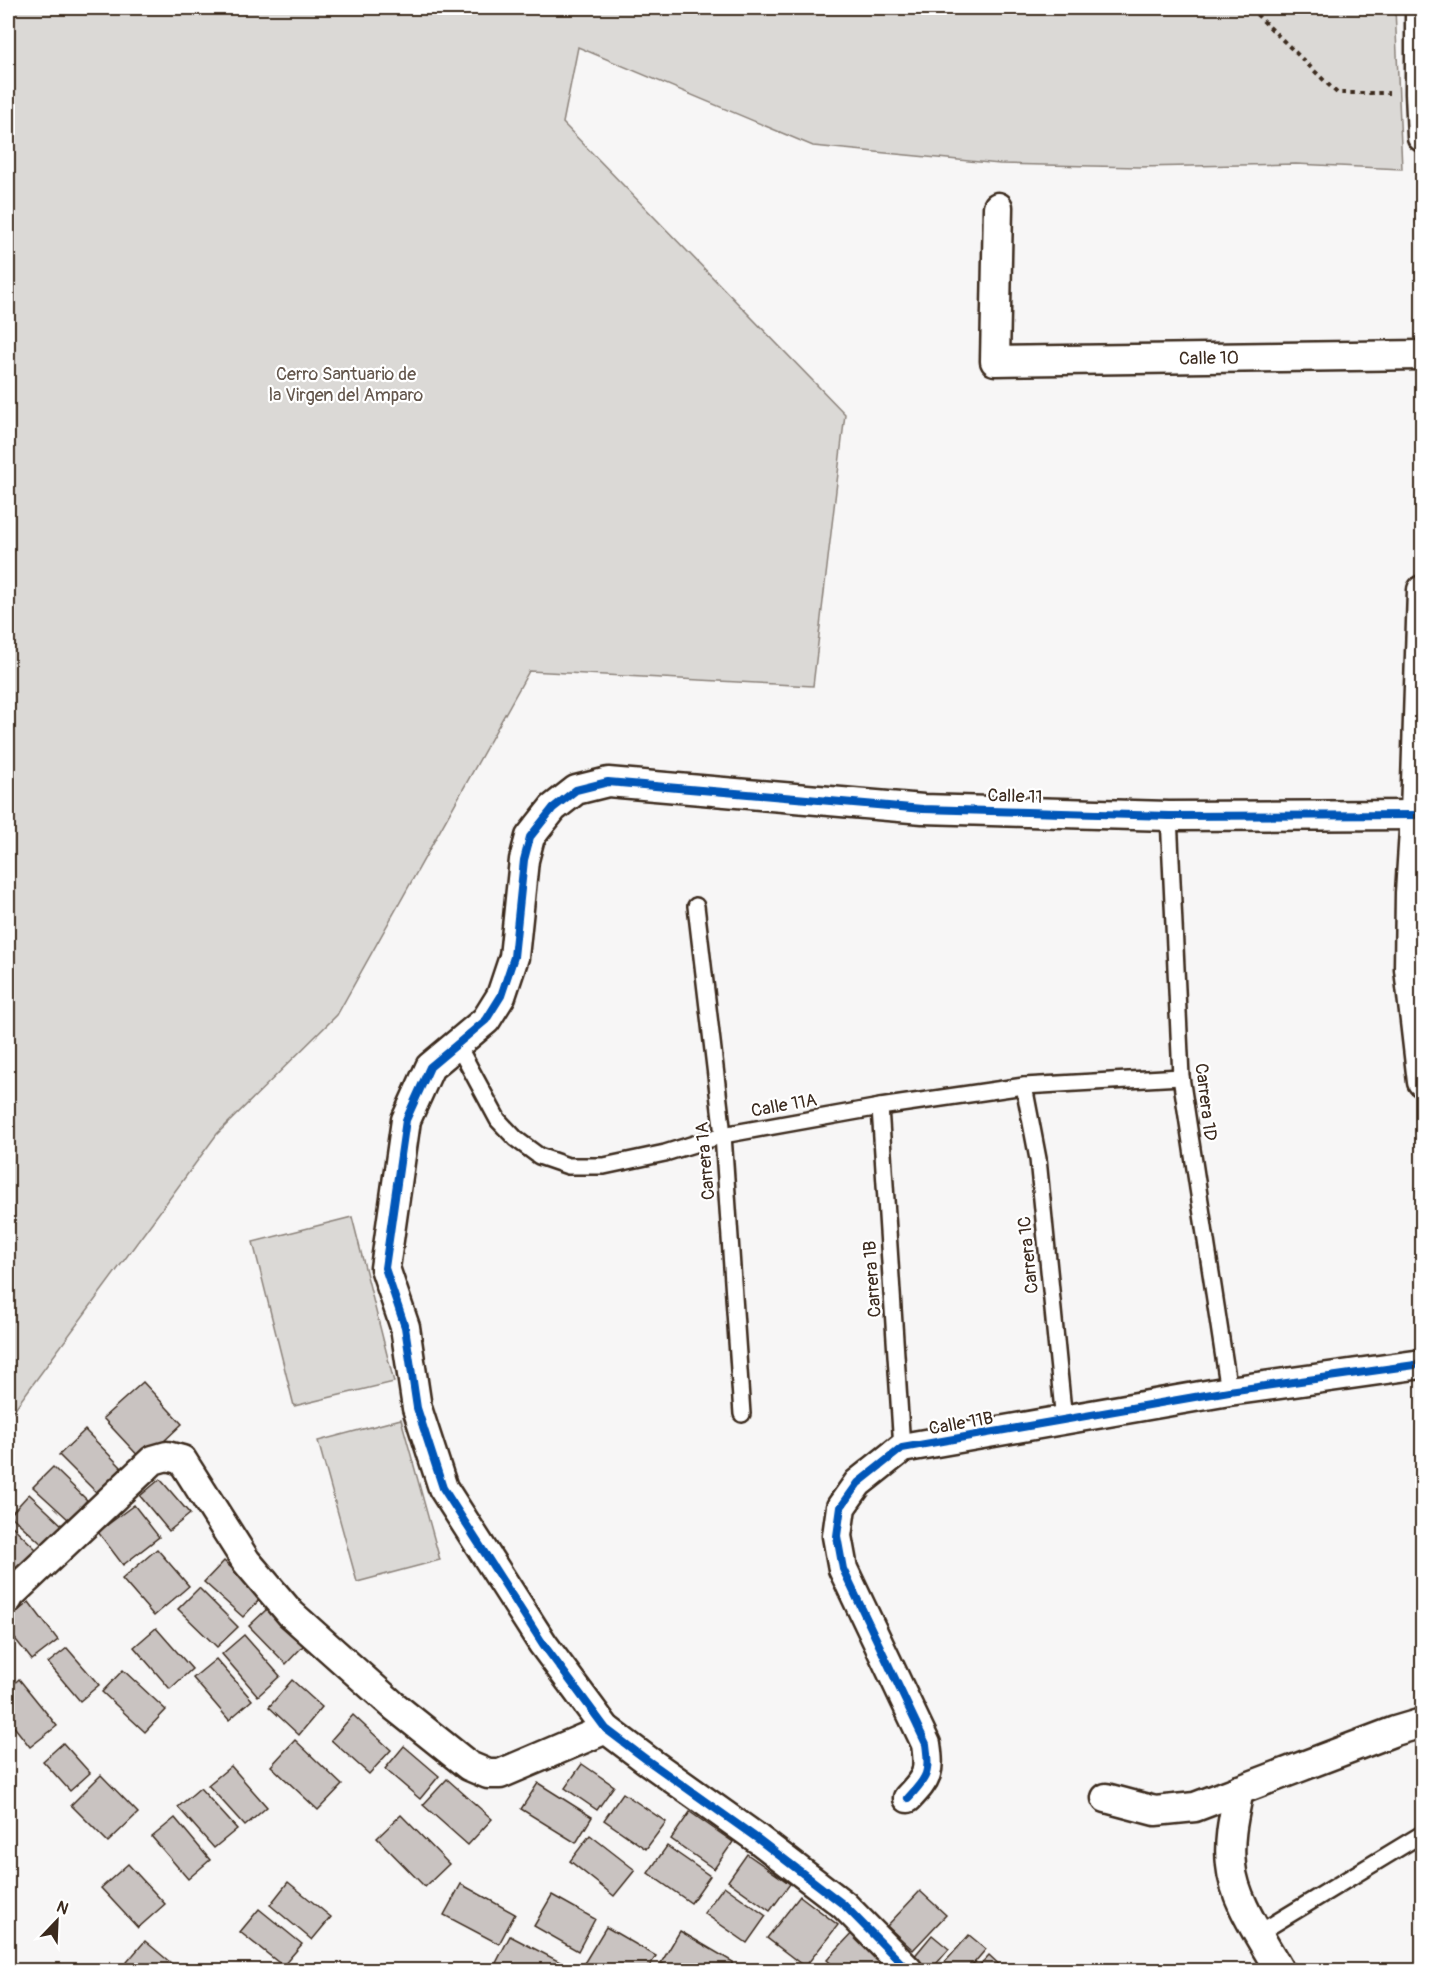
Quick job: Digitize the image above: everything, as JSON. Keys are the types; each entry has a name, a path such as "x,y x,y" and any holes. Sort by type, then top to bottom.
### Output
{"street":[{"path":"1420,8 1422,137"},
{"name":"Calle 10","path":"998,207 995,361 1422,355"},
{"path":"1422,590 1419,815 1410,893 1409,969 1422,1082"},
{"name":"Calle 11","path":"908,1971 844,1905 759,1839 606,1729 543,1644 443,1488 417,1408 405,1327 385,1268 406,1120 430,1067 486,1020 501,996 514,957 524,860 530,837 553,808 576,790 608,782 923,808 1169,816 1419,815"},
{"name":"Calle 11B","path":"908,1798 923,1783 929,1764 926,1744 843,1569 837,1536 841,1507 858,1483 902,1448 1229,1391 1422,1364"},
{"path":"8,1599 10,1594 153,1460 167,1456 182,1460 246,1561 291,1614 394,1706 469,1766 488,1774 500,1774 606,1729"},
{"path":"1106,1798 1155,1810 1195,1807 1395,1731 1422,1723"},
{"path":"1239,1790 1231,1831 1230,1865 1237,1893 1279,1971"}],"lane":[{"name":"Carrera 1D","path":"1169,816 1181,1077 1229,1391"},
{"name":"Carrera 1A","path":"696,906 723,1135 742,1414"},
{"name":"Calle 11A","path":"457,1044 498,1120 516,1139 539,1156 568,1166 604,1166 665,1153 723,1135 880,1107 1024,1086 1181,1077"},
{"name":"Carrera 1C","path":"1024,1086 1038,1159 1064,1421"},
{"name":"Carrera 1B","path":"880,1107 902,1448"},
{"path":"1258,1934 1422,1834"}],"path":[{"path":"1250,8 1337,93 1420,93"}],"green space":[{"name":"Cerro Santuario de la Virgen del Amparo","path":"8,8 1395,8 1402,169 1296,164 1139,167 1000,164 813,146 578,47 563,123 845,414 813,686 529,671 337,1015 217,1134 8,1418"},
{"path":"352,1217 394,1382 294,1406 253,1242"},
{"path":"401,1419 440,1560 357,1582 318,1441"}],"building":[{"path":"143,1382 182,1424 143,1461 103,1418"},
{"path":"85,1430 122,1468 97,1493 59,1455"},
{"path":"53,1467 87,1500 69,1520 33,1487"},
{"path":"160,1479 190,1514 169,1531 140,1496"},
{"path":"29,1494 64,1527 45,1547 10,1515"},
{"path":"134,1505 159,1537 123,1565 98,1532"},
{"path":"8,1522 39,1552 20,1572 8,1560"},
{"path":"157,1549 189,1586 154,1616 122,1579"},
{"path":"224,1561 262,1597 243,1617 204,1582"},
{"path":"199,1588 238,1627 217,1647 178,1609"},
{"path":"29,1602 58,1640 32,1660 8,1630 8,1619"},
{"path":"268,1608 304,1645 286,1664 249,1626"},
{"path":"156,1628 192,1669 170,1689 134,1647"},
{"path":"244,1635 280,1676 258,1696 222,1654"},
{"path":"67,1648 99,1685 80,1701 48,1663"},
{"path":"216,1659 252,1700 229,1720 193,1678"},
{"path":"123,1670 166,1710 145,1732 102,1692"},
{"path":"19,1679 57,1726 30,1747 8,1719 8,1689"},
{"path":"292,1680 322,1707 299,1735 269,1707"},
{"path":"353,1715 391,1750 369,1774 331,1740"},
{"path":"295,1740 342,1785 318,1810 271,1766"},
{"path":"63,1743 90,1773 70,1791 43,1761"},
{"path":"404,1746 439,1776 420,1799 385,1769"},
{"path":"582,1764 614,1786 597,1810 565,1788"},
{"path":"231,1766 267,1807 245,1826 208,1785"},
{"path":"101,1775 138,1813 108,1842 71,1805"},
{"path":"447,1779 492,1819 468,1845 423,1805"},
{"path":"538,1783 592,1817 576,1843 521,1809"},
{"path":"200,1788 237,1829 214,1848 178,1807"},
{"path":"623,1793 666,1822 646,1849 604,1820"},
{"path":"690,1812 733,1842 714,1869 671,1839"},
{"path":"401,1815 449,1864 425,1887 377,1838"},
{"path":"175,1818 210,1860 188,1879 152,1837"},
{"path":"590,1835 635,1870 614,1896 570,1861"},
{"path":"667,1846 710,1876 691,1903 648,1873"},
{"path":"747,1854 790,1884 770,1911 728,1881"},
{"path":"128,1864 165,1904 138,1928 101,1888"},
{"path":"288,1882 331,1917 312,1940 270,1905"},
{"path":"461,1884 515,1914 499,1944 444,1915"},
{"path":"724,1886 766,1916 747,1943 704,1913"},
{"path":"920,1891 946,1915 913,1950 887,1926"},
{"path":"552,1895 595,1919 578,1951 534,1926"},
{"path":"800,1896 838,1925 805,1967 767,1938"},
{"path":"259,1909 302,1944 283,1966 240,1932"},
{"path":"606,1927 656,1956 647,1970 580,1970"},
{"path":"680,1931 733,1962 728,1970 674,1970 661,1963"},
{"path":"854,1931 892,1966 888,1970 838,1970 827,1960"},
{"path":"932,1935 949,1949 931,1970 928,1970 913,1958"},
{"path":"969,1935 986,1949 968,1970 938,1970"},
{"path":"510,1936 562,1963 558,1970 506,1970 495,1965"},
{"path":"145,1941 171,1963 164,1970 121,1969"},
{"path":"989,1955 1005,1970 975,1970"}],"cycle path":[{"path":"908,1970 844,1905 758,1839 606,1729 543,1644 443,1488 417,1408 405,1327 385,1268 406,1120 430,1067 486,1020 501,996 514,957 524,860 530,837 553,808 576,790 608,782 923,809 1169,816 1422,815"},
{"path":"908,1798 926,1774 928,1761 926,1744 843,1569 837,1536 841,1507 858,1483 902,1448 1229,1391 1422,1364"}]}
